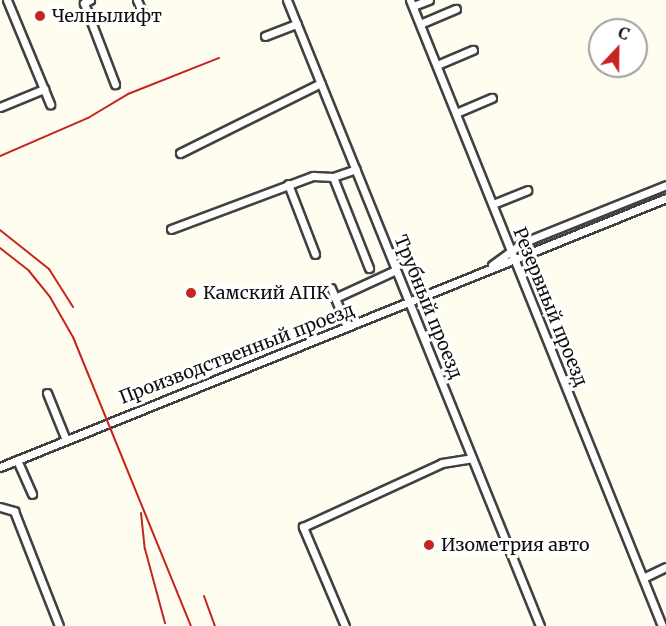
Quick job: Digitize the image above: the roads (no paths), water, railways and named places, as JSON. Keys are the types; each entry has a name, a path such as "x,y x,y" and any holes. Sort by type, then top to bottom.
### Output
{"street":[{"path":"7,0 50,104"},
{"path":"90,0 84,3 115,84"},
{"path":"137,0 143,14"},
{"name":"Трубный проезд","path":"287,0 540,626"},
{"path":"412,3 429,0"},
{"name":"Резервный проезд","path":"412,3 662,626"},
{"path":"420,24 456,9"},
{"path":"266,36 297,24"},
{"path":"436,65 473,50"},
{"path":"180,153 321,83"},
{"path":"0,107 44,89"},
{"path":"456,113 492,98"},
{"path":"171,229 288,184 313,176 333,177 356,169"},
{"path":"333,177 369,268"},
{"path":"288,184 315,254"},
{"name":"Производственный проезд","path":"486,270 512,251 666,184"},
{"path":"493,204 527,190"},
{"path":"653,190 658,201"},
{"name":"Производственный проезд","path":"0,467 666,198"},
{"path":"335,298 396,270"},
{"path":"331,288 347,327"},
{"path":"47,393 66,440"},
{"path":"345,626 303,527 442,463 472,458"},
{"path":"17,460 32,494"},
{"path":"0,507 5,505 14,511 59,626"},
{"path":"644,581 666,567"}],"railway":[{"path":"0,156 88,118 128,94 219,58"},
{"path":"0,230 49,269 73,307"},
{"path":"0,248 29,271 50,297 73,337 191,626"},
{"path":"141,513 145,549 165,623"},
{"path":"204,596 215,626"}],"place":[{"name":"Челнылифт","path":"40,16"},
{"name":"Камский АПК","path":"191,293"},
{"name":"Изометрия авто","path":"429,545"}]}
